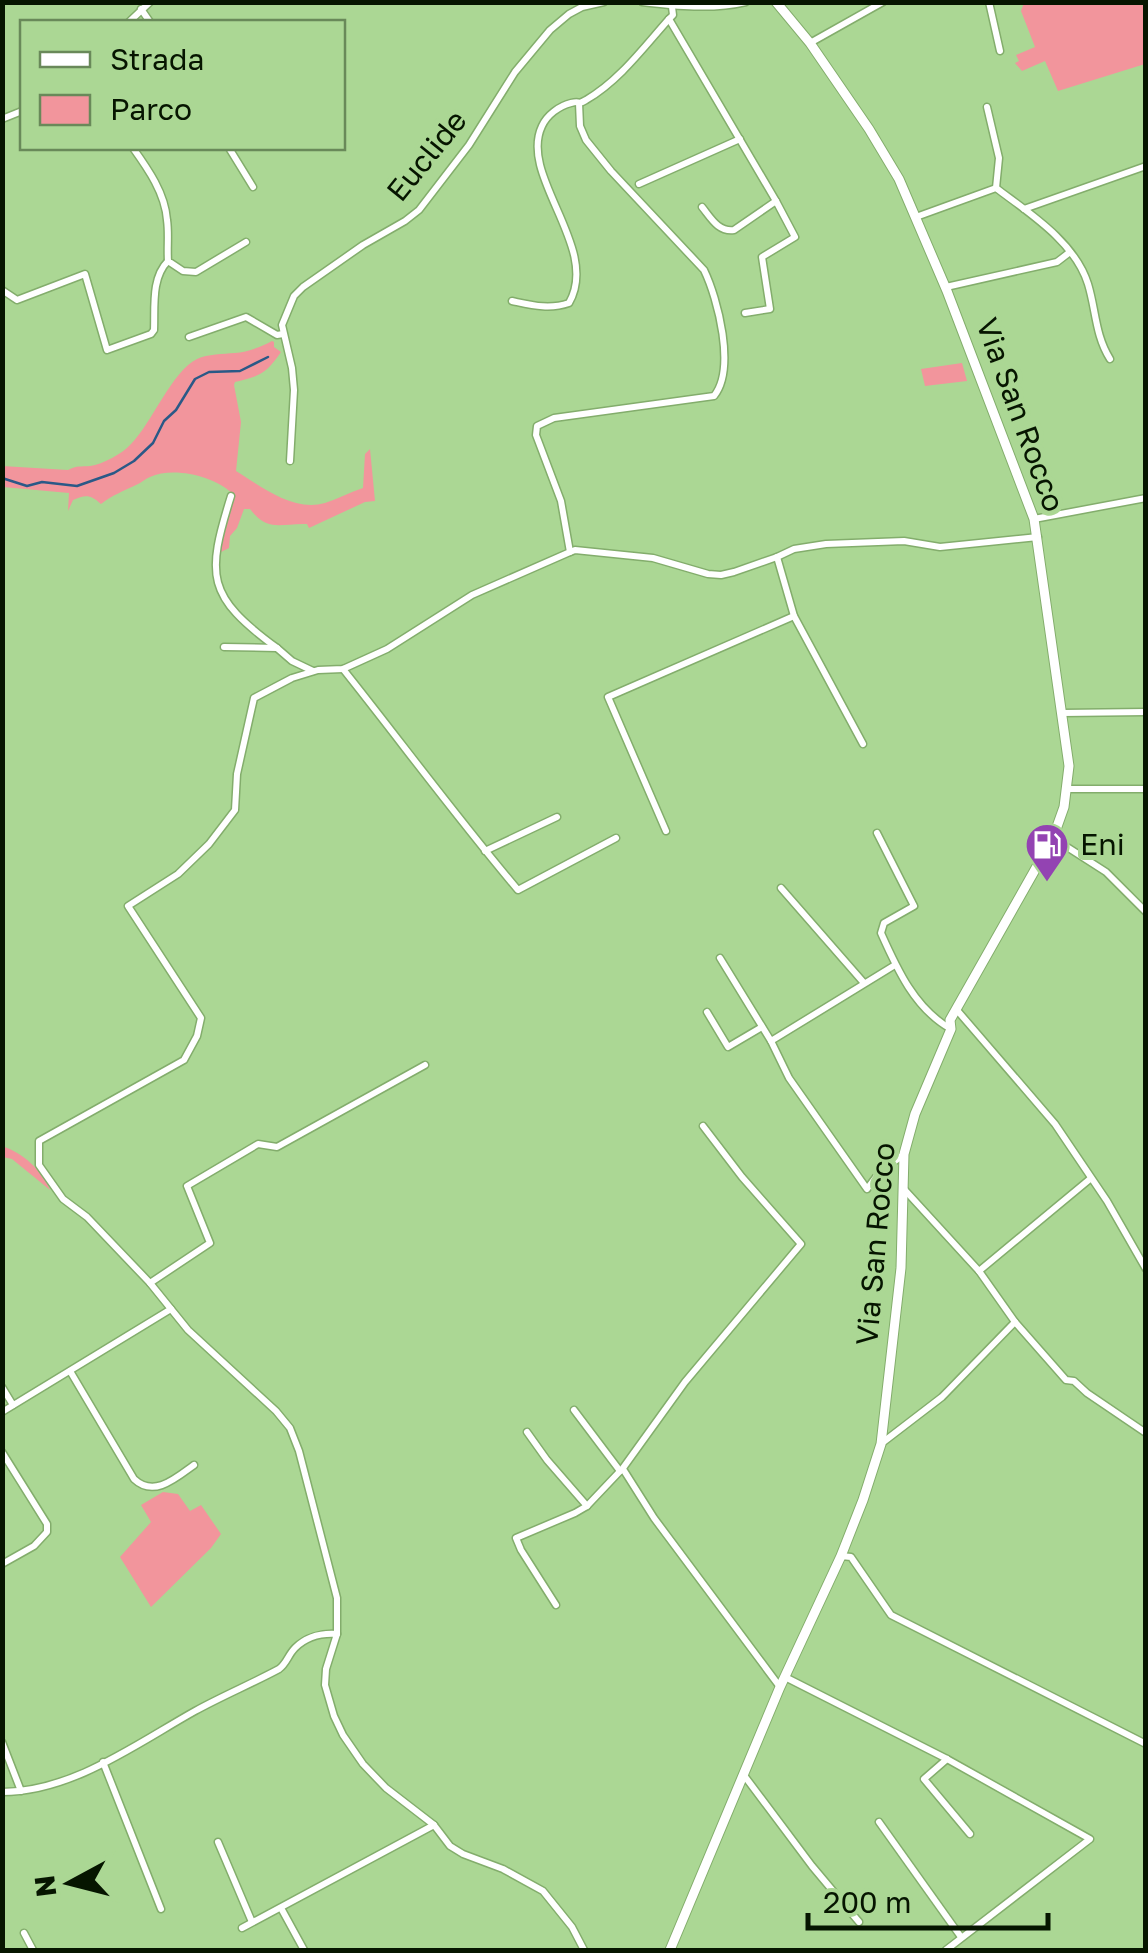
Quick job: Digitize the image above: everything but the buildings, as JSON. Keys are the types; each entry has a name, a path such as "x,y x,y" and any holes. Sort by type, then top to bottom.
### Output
{"street":[{"path":"131,20 150,2"},
{"name":"Euclide","path":"283,334 282,325 291,302 303,287 419,210 469,146 515,72 550,30 569,14 604,2"},
{"path":"642,2 672,7 746,2"},
{"name":"Via San Rocco","path":"670,1950 782,1682 841,1556 881,1444 901,1268 904,1154 918,1106 950,1029 950,1020 1054,838 1068,789 1069,766 1034,519 946,287 892,165 810,43 776,2"},
{"path":"810,43 883,2"},
{"path":"989,2 1000,51"},
{"path":"512,302 556,307 569,302 574,294 577,270 538,161 539,133 548,116 558,108 579,103 620,74 669,20 672,7"},
{"path":"142,9 149,20"},
{"path":"669,20 795,236 762,257 770,309 744,313"},
{"path":"570,552 561,501 539,446 537,426 554,418 714,396 724,377 716,302 704,270 586,140 580,126 579,103"},
{"path":"987,107 999,158 996,188"},
{"path":"639,184 740,139"},
{"path":"2,290 17,300 85,274 106,350 152,334 158,274 168,261 167,216 155,181 134,150"},
{"path":"230,150 253,187"},
{"path":"1024,209 1146,166"},
{"path":"916,216 996,188"},
{"path":"996,188 1070,252 1086,278 1100,343 1110,359"},
{"path":"702,207 722,230 729,231 776,201"},
{"path":"168,261 183,271 196,272 246,242"},
{"path":"946,287 1057,262 1070,252"},
{"path":"189,337 246,317 277,335 283,334 294,390 290,461"},
{"path":"232,496 217,541 218,586 250,628 314,672"},
{"path":"1034,519 1146,498"},
{"path":"584,1950 572,1926 542,1891 450,1846 434,1825 362,1764 334,1716 324,1685 337,1634 337,1598 290,1428 188,1330 87,1217 62,1199 39,1165 39,1141 184,1060 197,1036 200,1018 128,906 178,874 209,844 235,810 237,774 254,698 292,678 343,669 387,650 472,596 575,550 653,558 708,574 734,572 794,549 826,544 904,541 940,546 1038,536"},
{"path":"777,558 794,616 864,744"},
{"path":"666,831 608,697 794,616"},
{"path":"224,648 277,648"},
{"path":"343,669 518,890 616,838"},
{"path":"1062,713 1146,712"},
{"path":"1068,789 1146,788"},
{"path":"486,852 557,817"},
{"path":"877,833 914,906 890,918 881,928 895,965 931,1016 950,1029"},
{"path":"1054,838 1106,872 1146,912"},
{"path":"781,888 864,983"},
{"path":"720,958 789,1078 867,1189 890,1163 904,1154"},
{"path":"771,1041 895,965"},
{"path":"956,1009 1056,1124 1146,1269"},
{"path":"707,1012 728,1047 762,1027"},
{"path":"150,1284 210,1243 186,1186 258,1144 277,1147 425,1065"},
{"path":"556,1606 516,1538 587,1506 621,1470 684,1382 801,1244 702,1126"},
{"path":"979,1271 1090,1178"},
{"path":"902,1187 979,1271 1015,1322 1066,1380 1074,1381 1146,1433"},
{"path":"2,1412 171,1309"},
{"path":"881,1444 942,1397 1015,1322"},
{"path":"70,1371 140,1485 147,1488 165,1484 194,1466"},
{"path":"2,1387 14,1405"},
{"path":"574,1410 782,1682 947,1759 1090,1839 947,1950"},
{"path":"527,1432 587,1506"},
{"path":"2,1452 47,1524 47,1532 34,1546 2,1564"},
{"path":"841,1556 850,1557 858,1566 891,1615 1146,1744"},
{"path":"2,1792 45,1786 80,1774 279,1669 293,1649 308,1640 337,1634"},
{"path":"2,1742 21,1791"},
{"path":"947,1759 924,1778 970,1834"},
{"path":"103,1762 161,1909"},
{"path":"743,1774 860,1922"},
{"path":"879,1822 961,1936"},
{"path":"242,1928 434,1825"},
{"path":"218,1842 252,1922"},
{"path":"280,1907 304,1950"},
{"path":"24,1933 33,1950"}],"green space":[{"path":"1024,3 1145,3 1145,64 1058,91 1045,61 1022,71 1015,63 1019,61 1016,55 1035,47 1021,11"},
{"path":"272,341 281,352 271,365 234,385 241,422 236,471 267,491 313,505 363,488 365,454 370,449 375,501 309,528 307,524 269,524 250,509 244,509 230,536 229,548 217,554 232,493 204,478 159,474 101,504 88,496 73,500 68,511 69,493 3,487 2,466 68,470 112,458 139,435 188,365 201,357 244,352"},
{"path":"962,363 967,381 925,386 921,369"},
{"path":"2,1146 31,1163 50,1190 12,1159 3,1157"},
{"path":"163,1492 178,1494 190,1511 201,1505 221,1534 151,1607 120,1557 151,1522 141,1505"}],"waterway":[{"path":"2,478 27,486 42,482 77,486 114,473 153,443 195,379 209,372 240,371 268,357"}],"place":[{"name":"Eni","path":"1047,883"}]}
